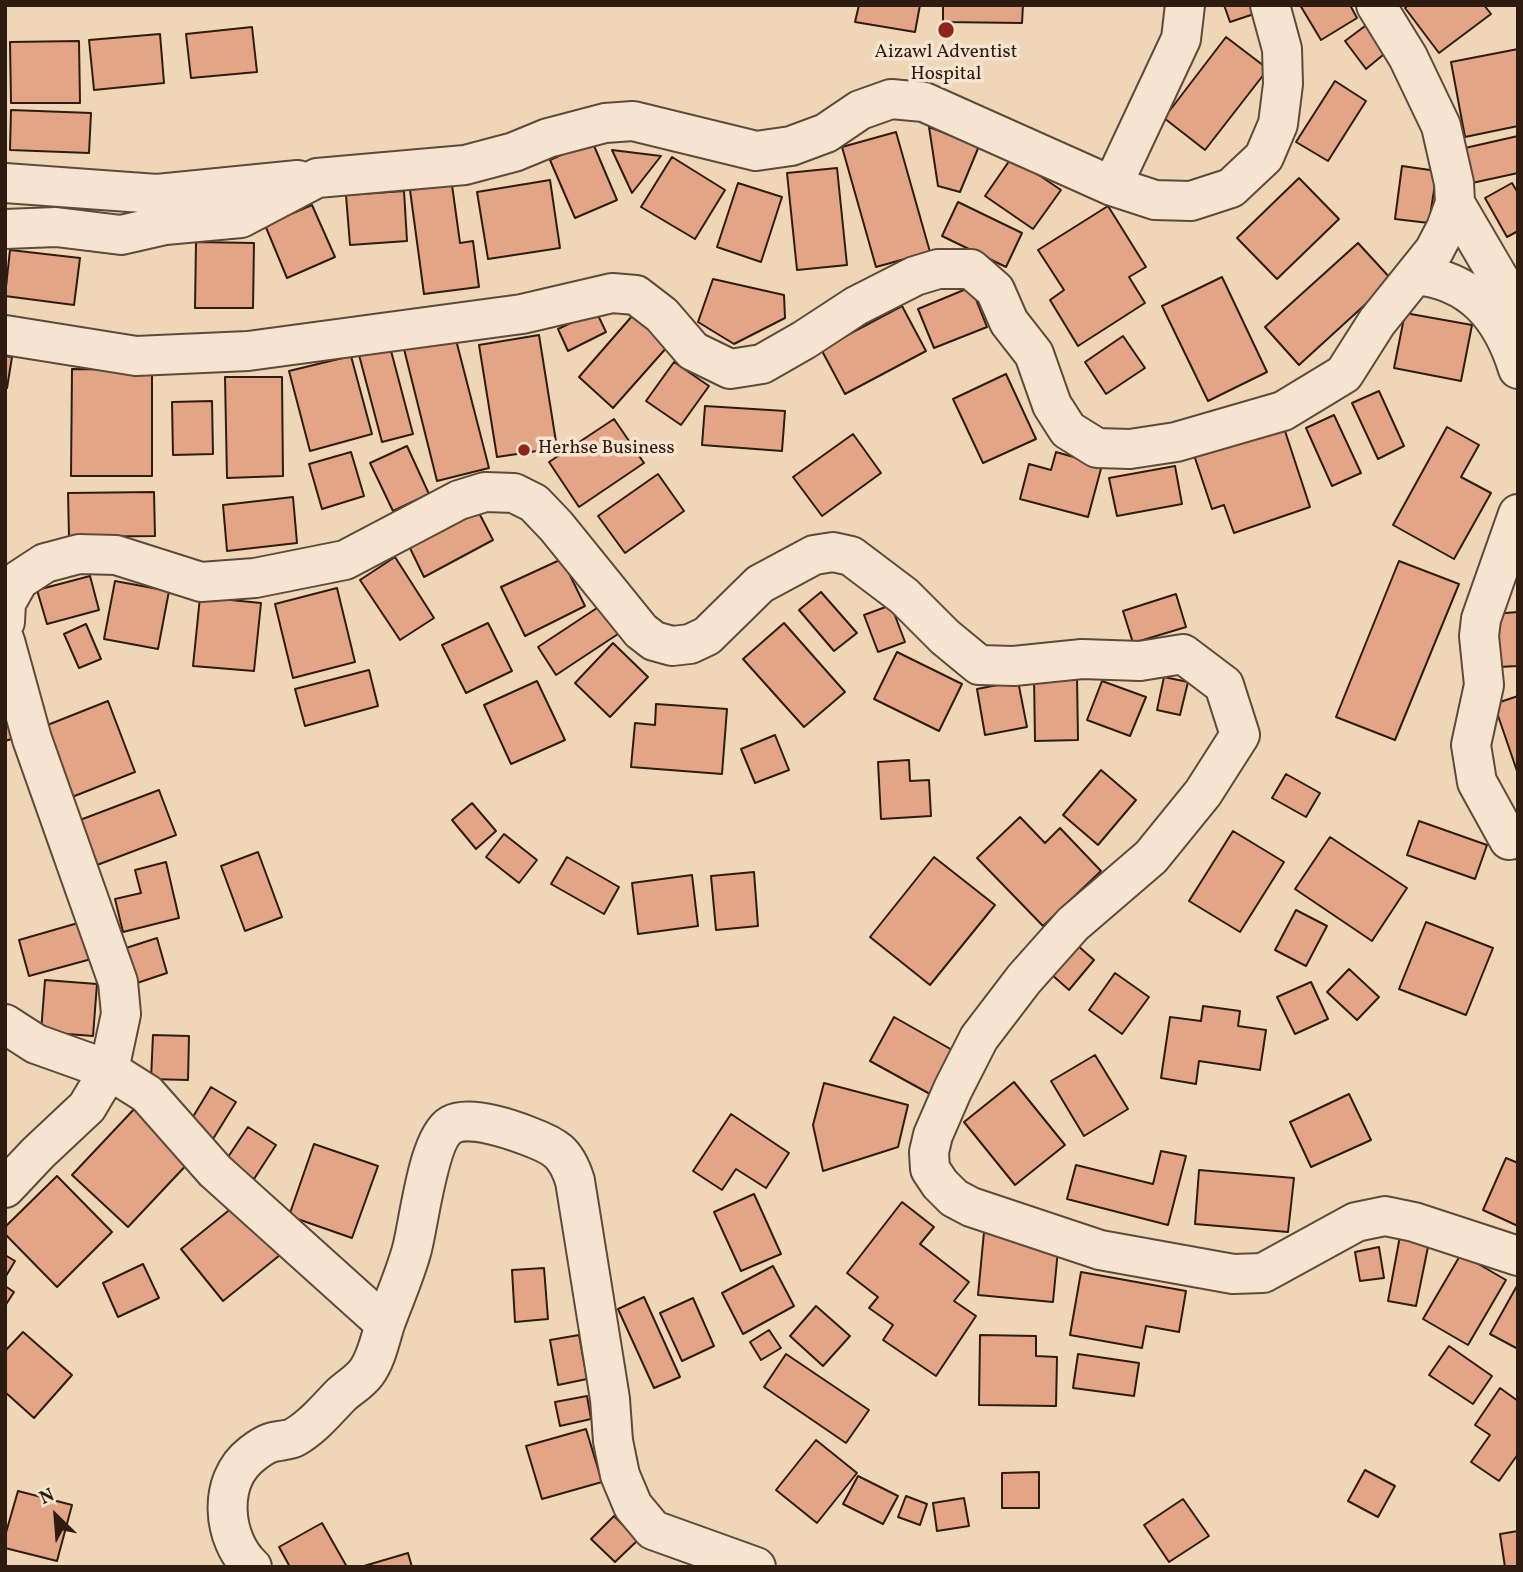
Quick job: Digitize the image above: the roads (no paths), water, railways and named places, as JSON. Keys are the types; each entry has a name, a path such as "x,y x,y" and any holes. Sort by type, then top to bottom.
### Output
{"street":[{"path":"1112,186 1181,39 1185,5"},
{"path":"5,183 157,194 465,165 514,152 548,138 606,123 633,121 755,151 790,146 826,133 860,110 891,99 924,102 1112,186 1155,200 1191,201 1231,188 1264,157 1278,124 1283,83 1282,48 1270,5"},
{"path":"5,335 136,356 248,351 522,314 612,293 636,295 662,315 693,351 730,369 762,364 856,306 915,275 938,268 971,269 995,290 1009,322 1034,354 1052,405 1068,430 1097,448 1130,449 1176,442 1283,411 1344,374 1377,323 1434,251 1446,228 1455,203 1454,184 1441,126 1408,57 1376,5"},
{"path":"5,229 56,227 121,235 165,225 241,218 317,178"},
{"path":"1455,203 1518,311"},
{"path":"1415,275 1444,280 1461,288 1488,309 1503,332 1518,369"},
{"path":"5,622 6,603 19,580 44,563 79,554 116,555 201,582 255,578 345,560 459,500 485,492 514,493 534,503 556,526 641,631 654,641 671,646 690,644 707,636 760,584 814,555 833,552 851,556 904,596 945,637 979,665 1014,666 1082,659 1140,661 1183,654 1224,685 1240,735 1203,793 1151,858 1073,924 1024,979 979,1038 933,1135 929,1152 930,1169 954,1198 971,1207 1100,1250 1233,1274 1263,1273 1356,1222 1385,1216 1415,1222 1518,1256"},
{"path":"1509,841 1477,782 1471,745 1484,685 1479,636 1481,619 1518,514"},
{"path":"5,641 32,739 118,982 121,1014 109,1070 87,1107 5,1188"},
{"path":"5,1024 36,1044 109,1070 147,1094 215,1171 385,1324"},
{"path":"252,1567 241,1557 229,1525 229,1489 237,1472 249,1455 268,1443 293,1438 356,1384 367,1371 412,1251 427,1177 437,1145 452,1124 467,1122 509,1129 554,1146 569,1163 575,1181 610,1399 613,1441 620,1475 633,1506 653,1530 756,1567"}],"place":[{"name":"Aizawl Adventist Hospital","path":"946,30"},
{"name":"Herhse Business","path":"524,450"}]}
